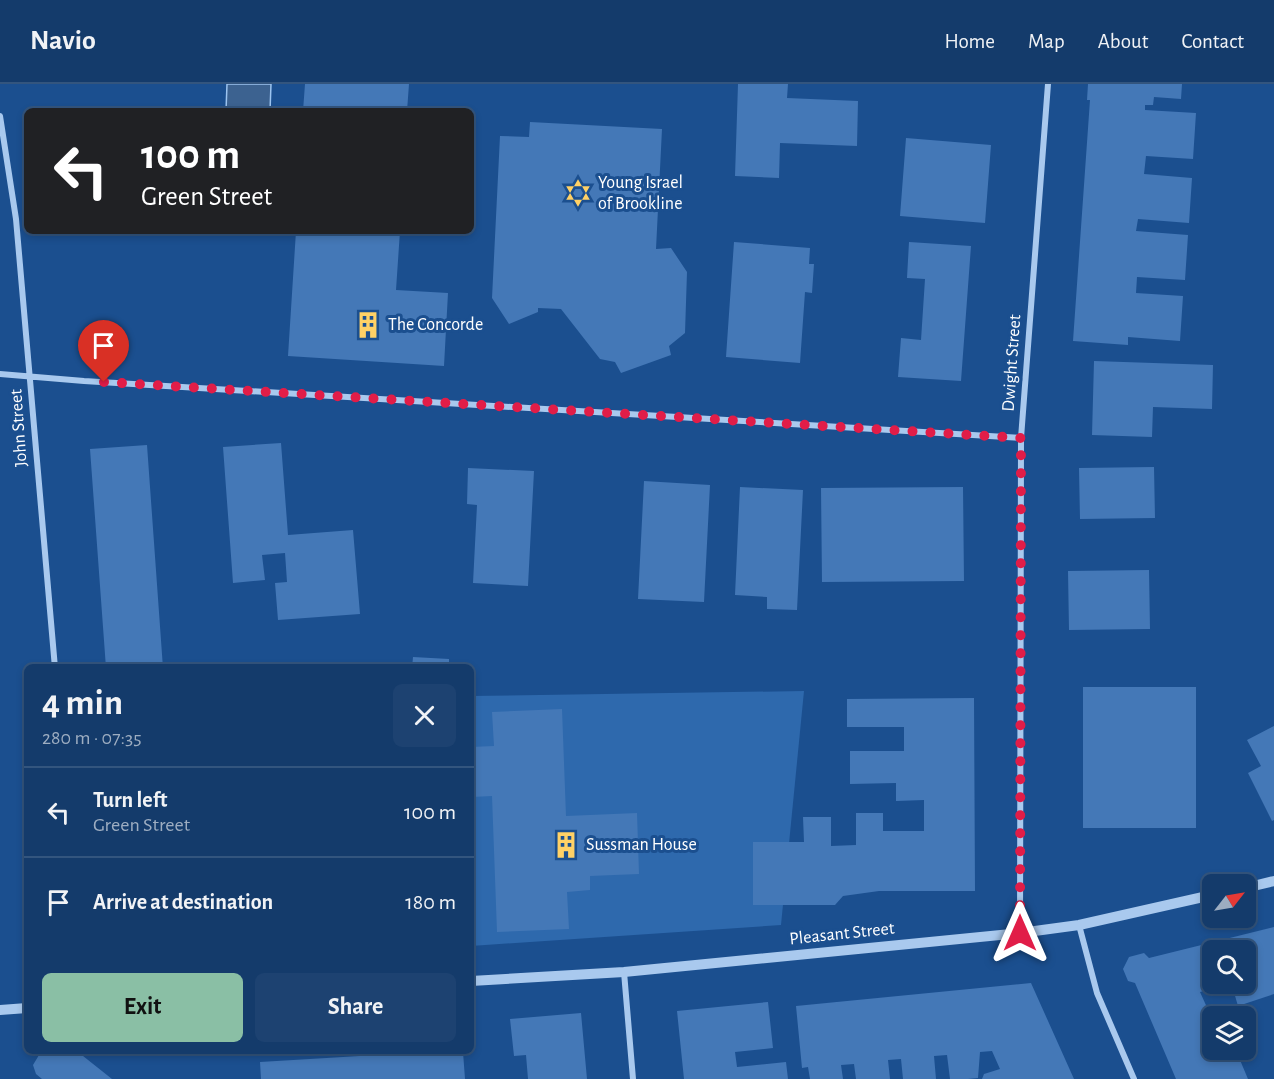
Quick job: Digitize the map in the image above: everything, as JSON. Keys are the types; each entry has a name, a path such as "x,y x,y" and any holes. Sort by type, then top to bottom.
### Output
{"street":[{"name":"Dwight Street","path":"1020,933 1021,438 1048,84"},
{"name":"John Street","path":"0,116 16,219 55,664"},
{"path":"0,374 1021,438"},
{"path":"1256,885 1274,881"},
{"name":"Pleasant Street","path":"474,981 624,972 1020,933 1079,925 1202,897"},
{"path":"1079,925 1097,993 1134,1079"},
{"path":"624,972 633,1079"},
{"path":"0,1010 24,1008"}],"shaded area":[{"path":"227,84 271,84 270,108 226,108"},
{"path":"804,691 781,925 474,946 474,696"}],"building":[{"path":"305,84 409,84 407,108 303,108"},
{"path":"738,84 788,84 787,98 858,101 857,146 780,143 779,178 735,176"},
{"path":"1088,84 1182,84 1181,99 1154,97 1153,105 1145,105 1145,110 1196,113 1193,159 1146,156 1144,174 1192,178 1189,223 1138,219 1136,231 1188,235 1185,280 1137,277 1136,293 1183,296 1180,341 1128,337 1128,345 1073,341 1090,100 1087,100"},
{"name":"Young Israel of Brookline","path":"530,122 662,129 656,249 671,248 687,272 685,333 669,346 671,355 621,373 615,362 600,359 561,309 538,308 538,312 509,324 492,298 500,136 529,137"},
{"path":"906,138 991,145 985,223 900,216"},
{"name":"The Concorde","path":"296,234 400,234 396,290 448,293 444,366 288,356"},
{"path":"734,242 810,248 809,264 814,264 812,293 805,292 800,363 726,357"},
{"path":"909,242 971,246 961,381 898,377 901,338 921,340 925,279 907,278"},
{"path":"1094,361 1213,365 1212,409 1153,407 1152,437 1092,435"},
{"path":"281,443 288,535 353,530 360,614 278,620 275,583 287,582 285,553 262,555 265,580 233,583 223,447"},
{"path":"147,445 163,664 106,664 90,449"},
{"path":"1154,467 1155,518 1080,519 1079,468"},
{"path":"468,468 534,471 528,586 473,583 477,505 467,504"},
{"path":"644,481 710,485 704,602 638,599"},
{"path":"740,487 803,490 797,610 767,609 767,597 735,595"},
{"path":"963,487 964,581 822,582 821,488"},
{"path":"1149,570 1150,629 1069,630 1068,571"},
{"path":"413,657 449,659 449,664 412,664"},
{"path":"1083,687 1196,687 1196,828 1083,828"},
{"path":"974,698 975,891 879,891 843,896 835,905 753,905 753,842 804,842 803,817 831,817 831,846 856,845 856,813 883,813 883,831 924,831 924,800 896,801 896,783 850,784 850,751 904,751 904,727 847,727 847,699"},
{"name":"Sussman House","path":"562,709 566,816 637,813 639,874 590,876 590,890 567,892 569,929 497,932 492,796 474,797 474,747 494,746 492,712"},
{"path":"1274,726 1274,820 1272,821 1248,773 1261,766 1247,740"},
{"path":"1274,927 1274,994 1238,1006 1234,994 1256,994 1256,940 1222,940"},
{"path":"1202,945 1202,992 1200,992 1206,1006 1202,1006 1202,1060 1240,1060 1248,1079 1176,1079 1135,983 1128,981 1123,969 1129,957 1144,953 1149,958"},
{"path":"1031,983 1074,1079 982,1079 984,1074 1000,1069 992,1051 980,1052 978,1078 968,1079 950,1079 947,1055 934,1056 936,1079 903,1079 901,1059 888,1060 890,1079 856,1079 854,1064 841,1065 843,1079 810,1079 808,1067 802,1068 796,1006"},
{"path":"768,1002 773,1048 735,1052 737,1067 786,1062 788,1079 684,1079 677,1011"},
{"path":"581,1013 587,1079 528,1079 526,1055 514,1056 510,1019"},
{"path":"81,1054 112,1079 42,1079 36,1074 33,1065 39,1055"},
{"path":"393,1054 463,1054 465,1079 261,1079 260,1062"}],"place":[{"name":"Young Israel of Brookline","path":"578,193"},
{"name":"The Concorde","path":"368,325"},
{"name":"Sussman House","path":"566,845"}],"route":[{"path":"104,382 1021,438 1020,933"}]}
